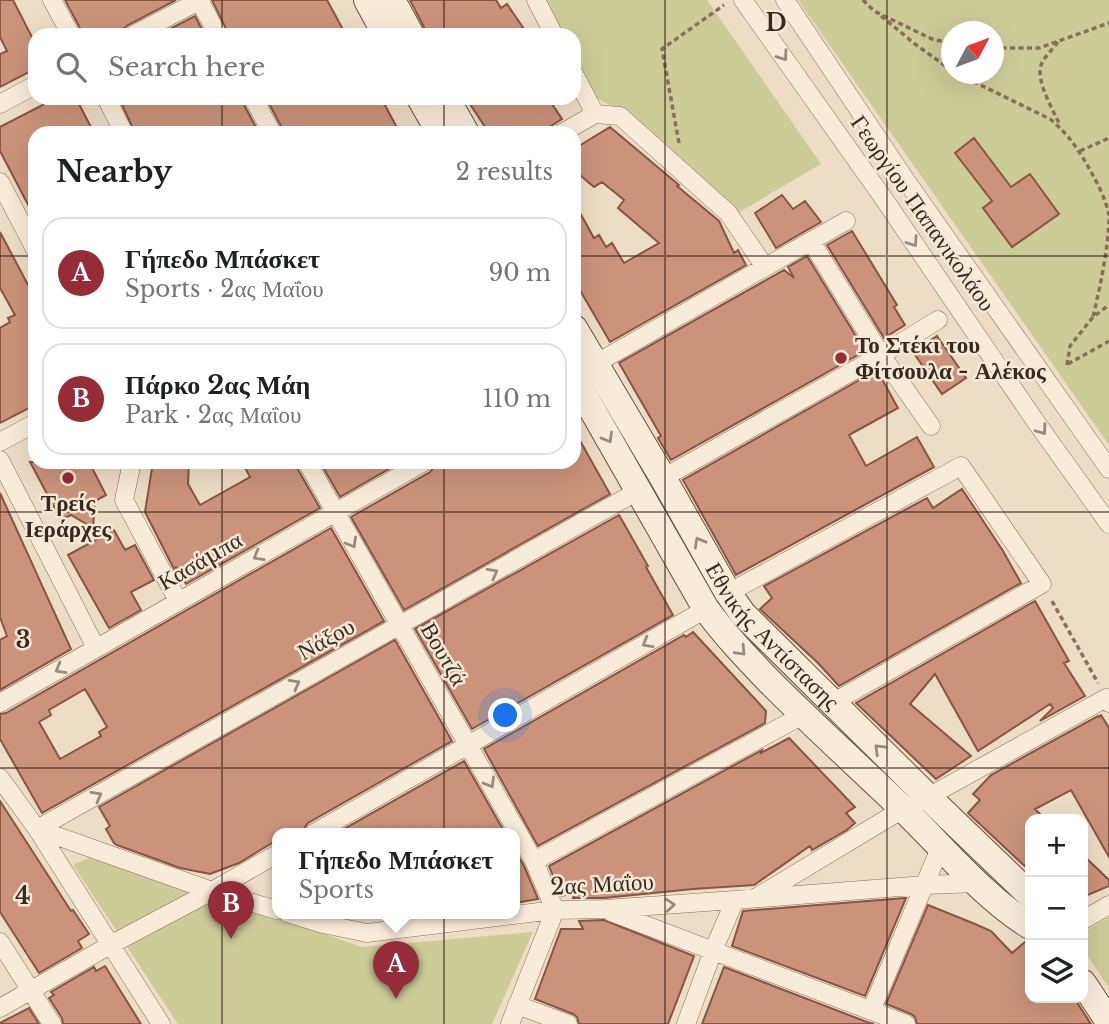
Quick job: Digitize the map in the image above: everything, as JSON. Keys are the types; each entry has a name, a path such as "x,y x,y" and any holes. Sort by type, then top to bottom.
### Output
{"main road":[{"path":"367,0 382,28"},
{"path":"392,0 407,28"},
{"path":"424,105 436,126"},
{"path":"450,105 462,126"},
{"name":"Εθνικής Αντίστασης","path":"581,373 663,478 728,593 743,614 1025,890"},
{"name":"Εθνικής Αντίστασης","path":"581,373 638,491 706,609 738,648 803,715 978,883 1025,922"},
{"path":"1088,990 1109,1022"}],"street":[{"path":"52,0 67,28"},
{"path":"146,28 200,0 214,28"},
{"path":"536,0 550,28"},
{"name":"Γεωργίου Παπανικολάου","path":"743,0 1109,524"},
{"name":"Γεωργίου Παπανικολάου","path":"785,0 907,182 1109,469"},
{"path":"581,87 595,114"},
{"path":"0,104 28,89"},
{"path":"110,105 120,126"},
{"path":"257,105 268,126"},
{"path":"574,126 595,114 620,116 729,213 765,267"},
{"path":"0,182 28,236"},
{"path":"581,373 846,221"},
{"path":"811,241 881,355 931,426"},
{"path":"663,478 939,320"},
{"path":"0,442 28,427"},
{"path":"0,460 96,648"},
{"path":"728,593 961,466 1042,584 832,703"},
{"path":"131,469 124,500 178,601"},
{"name":"Βουτζά","path":"310,469 515,828"},
{"name":"Κασάμπα","path":"0,703 412,469"},
{"name":"Νάξου","path":"37,829 638,491"},
{"path":"323,828 706,609"},
{"name":"2ας Μαΐου","path":"754,899 903,809 1108,701"},
{"path":"534,861 803,715"},
{"path":"0,778 37,829 161,1024"},
{"path":"37,829 212,891 272,909"},
{"name":"Βουτζά","path":"520,836 555,910"},
{"path":"871,1011 941,846"},
{"path":"0,1008 272,857"},
{"name":"2ας Μαΐου","path":"520,914 978,883"},
{"path":"686,1024 713,951 736,900"},
{"path":"1088,917 1109,905"},
{"path":"605,909 905,1024"},
{"path":"510,1024 555,910"},
{"name":"2ας Μαΐου","path":"320,919 367,933 481,919"},
{"path":"0,942 52,1024"},
{"path":"517,1004 568,1024"}],"path":[{"path":"684,173 662,49 732,0"},
{"path":"863,0 941,63"},
{"path":"874,11 941,41"},
{"path":"1004,48 1039,48 1109,23"},
{"path":"1059,40 1042,63 1040,76 1051,108 1062,129"},
{"path":"978,84 1050,119 1062,129 1080,151 1100,189 1109,216 1108,253 1093,317"},
{"path":"1080,151 1109,138"},
{"path":"1109,305 1093,317 1070,346 1067,365 1109,341"},
{"path":"1042,584 1108,701"}],"green space":[{"path":"544,0 707,0 821,164 738,213 634,119 597,98 581,69 581,28 559,28"},
{"path":"798,0 1109,0 1109,445"},
{"path":"97,854 272,915 272,919 282,919 362,947 533,932 492,1024 178,1024 73,865"},
{"path":"1109,917 1109,988 1088,956 1088,929"}],"building":[{"path":"0,0 13,0 28,29 28,73 0,87 0,54 7,51 0,37"},
{"path":"65,0 176,0 124,28 80,28"},
{"path":"212,0 327,0 342,28 226,28"},
{"path":"410,0 496,0 501,8 507,4 523,28 424,28"},
{"path":"195,16 201,28 172,28"},
{"path":"42,105 80,105 90,126 28,126 28,205 0,151 0,127"},
{"path":"122,105 244,105 255,126 132,126"},
{"path":"270,105 385,105 396,126 281,126"},
{"path":"471,105 553,105 562,119 551,126 484,126"},
{"path":"610,127 719,221 734,253 738,250 746,265 610,342 581,292 581,215 594,238 599,235 606,247 612,243 624,263 659,243 618,208 624,200 602,182 594,187 581,176 581,145"},
{"path":"974,138 1011,187 1030,174 1059,214 1012,247 983,208 992,201 955,153"},
{"path":"782,195 793,209 805,201 821,222 776,248 755,213"},
{"path":"852,231 897,305 894,307 905,325 884,338 827,245"},
{"path":"0,232 28,285 28,409 0,423 0,328 10,322 8,318 15,315 0,288"},
{"path":"807,256 865,351 671,460 658,438 661,436 619,363 784,270 794,278 788,267"},
{"path":"937,336 966,378 942,394 913,352"},
{"path":"877,370 898,408 849,435 866,466 917,437 934,467 736,575 683,480"},
{"path":"581,442 610,494 404,610 351,517 432,469 581,469"},
{"name":"Τρείς Ιεράρχες","path":"34,469 93,469 106,495 95,501 93,528 71,515 61,520"},
{"path":"152,469 189,469 188,484 200,505 250,477 246,469 298,469 320,508 186,584 176,567 174,569 145,512"},
{"path":"324,469 389,469 340,497"},
{"path":"962,489 1021,583 839,686 760,609 772,598 764,586 927,498 933,508"},
{"path":"0,493 71,649 0,690 0,640 7,636 0,617"},
{"path":"619,515 673,615 472,729 415,629"},
{"path":"331,528 384,621 42,813 0,739 0,714","holes":["85,689 107,727 99,732 101,736 60,759 39,722 51,715 49,710"]},
{"path":"114,530 125,550 135,545 154,580 131,592 141,610 109,628 68,555"},
{"path":"1035,601 1069,661 1064,663 1085,696 1040,721 1053,708 1050,704 978,751 935,674 910,704 971,756 936,779 856,703"},
{"path":"693,632 766,711 765,723 538,846 484,749"},
{"path":"395,640 452,741 308,823 305,828 272,828 272,843 239,863 210,874 180,868 117,845 106,829 110,826 99,807"},
{"path":"1101,715 1109,728 1109,857 1088,820 1088,814 1085,814 1071,790 1035,809 1040,814 1025,814 1025,866 968,813 980,800 973,794 991,775"},
{"path":"789,738 855,807 846,813 855,823 847,830 812,850 810,846 754,885 604,898 573,898 575,893 561,896 549,866 762,750 761,753"},
{"path":"464,761 502,828 346,828"},
{"path":"0,801 71,911 73,910 89,934 78,941 82,948 39,973 0,912"},
{"path":"520,859 524,866 538,899 520,902"},
{"path":"1088,860 1109,880 1109,886 1088,895"},
{"path":"906,898 865,996 732,946 743,911"},
{"path":"928,905 991,931 1012,953 1025,942 1025,1003 1077,1003 1091,1024 917,1024 911,1014 886,1004"},
{"path":"604,920 694,956 668,1024 579,1024 573,1014 535,999 561,929 583,929 579,921"},
{"path":"105,966 141,1024 63,1024 49,998 54,995 51,992 94,967 96,971"},
{"path":"724,967 867,1022 874,1024 702,1024"},
{"path":"29,1008 39,1024 0,1024 0,1023"}],"place":[{"name":"Το Στέκι του Φίτσουλα - Αλέκος","path":"841,358"},
{"name":"Τρείς Ιεράρχες","path":"68,478"},
{"name":"Πάρκο 2ας Μάη","path":"231,939"},
{"name":"Γήπεδο Μπάσκετ","path":"396,999"}]}
